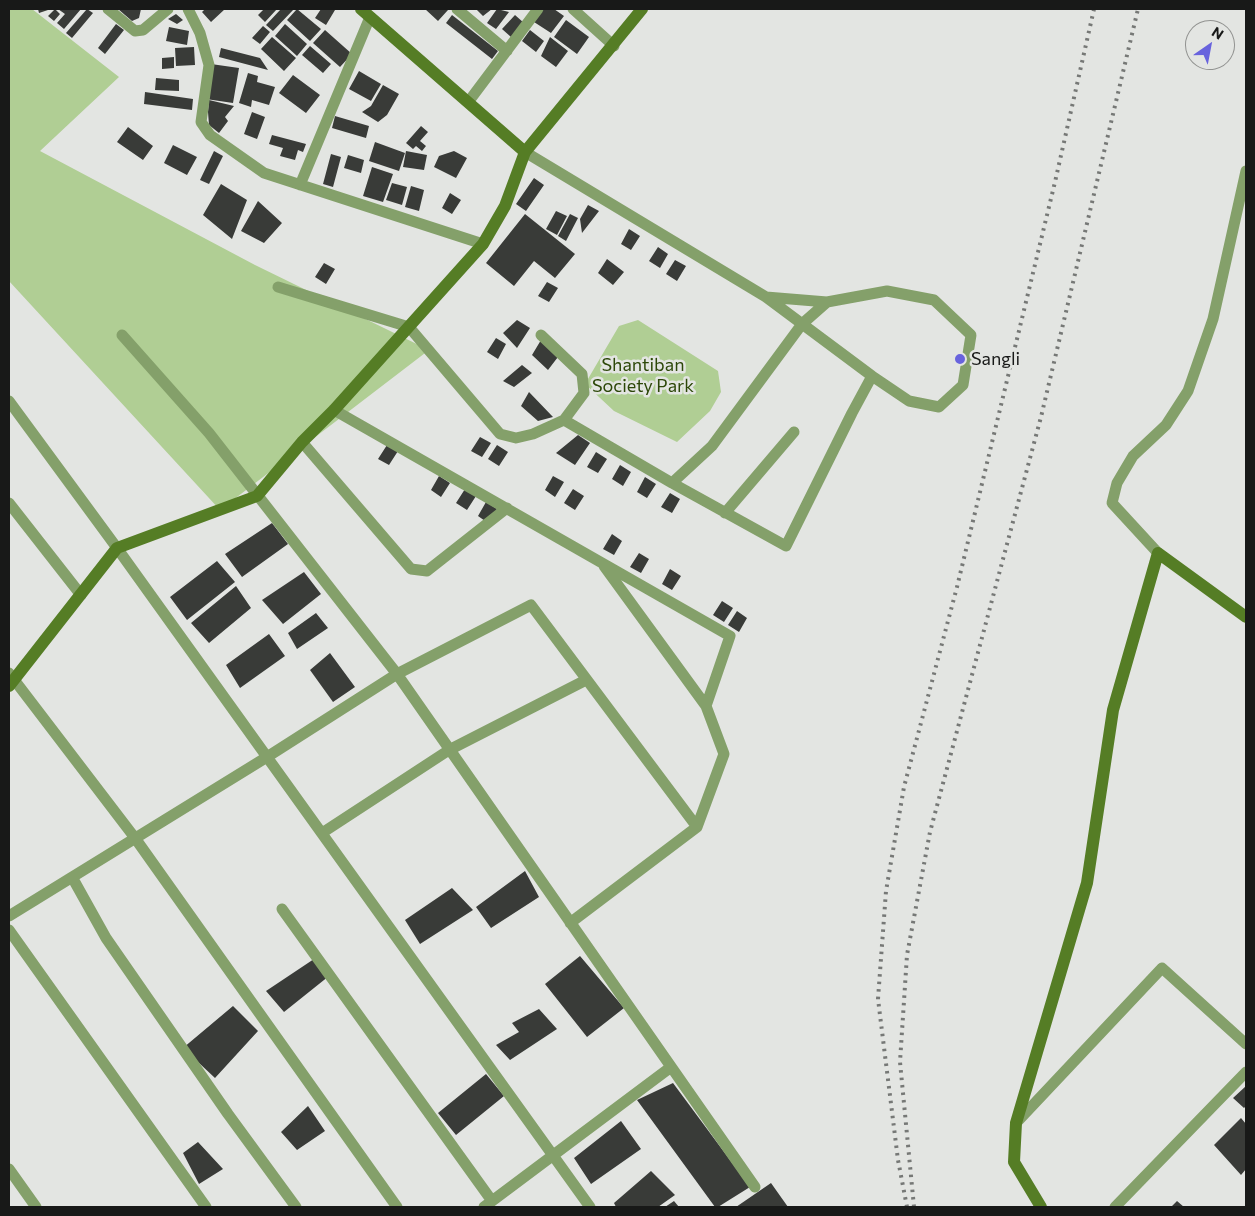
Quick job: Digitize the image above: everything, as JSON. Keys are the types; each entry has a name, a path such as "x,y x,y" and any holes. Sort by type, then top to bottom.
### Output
{"main road":[{"path":"10,680 118,548 257,496 302,442 334,410 483,244 505,206 525,152 614,46 642,9"},
{"path":"365,13 469,101 525,152"},
{"path":"1041,1207 1014,1162 1016,1123 1086,883 1113,710 1158,553 1246,617"}],"street":[{"path":"108,9 136,31 143,30 168,9"},
{"path":"188,9 200,33 209,65 201,122 210,134 264,173 483,244"},
{"path":"457,9 507,51"},
{"path":"469,101 538,9"},
{"path":"573,9 614,46"},
{"path":"300,185 365,13"},
{"path":"525,152 766,297 872,376 909,401 939,407 963,385 971,335 934,300 887,291 827,302 766,297"},
{"path":"1158,553 1112,503 1113,496 1117,483 1133,456 1166,425 1188,391 1214,319 1246,171"},
{"path":"278,287 409,327 500,434 516,438 533,434 564,420 584,393 582,374 541,335"},
{"path":"672,483 712,446 802,324 827,302"},
{"path":"122,335 210,433 397,674 756,1187"},
{"path":"564,420 724,513 786,546 872,376"},
{"path":"9,400 118,548 590,1207"},
{"path":"334,410 730,636 706,706"},
{"path":"724,513 794,432"},
{"path":"302,442 411,569 427,571 507,508"},
{"path":"9,503 81,595"},
{"path":"570,923 697,827 724,754 706,706 602,562"},
{"path":"9,916 267,757 397,674 531,605 697,827"},
{"path":"10,680 135,838 397,1207"},
{"path":"322,833 449,750 586,680"},
{"path":"72,877 106,938 228,1114 296,1207"},
{"path":"282,909 488,1204 671,1067"},
{"path":"9,930 206,1207"},
{"path":"1016,1123 1162,968 1246,1044"},
{"path":"1115,1207 1246,1072"},
{"path":"9,1169 36,1207"}],"green space":[{"path":"9,9 32,9 119,77 40,151 255,265 429,350 220,510 9,281"},
{"name":"Shantiban Society Park","path":"638,320 718,371 721,392 710,411 677,442 614,411 585,384 619,326"}],"building":[{"path":"38,9 51,9 39,13"},
{"path":"55,9 60,14 54,21 48,16"},
{"path":"58,9 81,9 64,29 57,23 65,14"},
{"path":"87,9 93,13 72,38 66,33"},
{"path":"118,9 141,9 139,18 132,21"},
{"path":"205,9 225,9 211,22 202,12"},
{"path":"264,9 277,9 265,22 258,15"},
{"path":"281,9 294,9 273,31 266,25"},
{"path":"297,9 321,29 310,41 287,20"},
{"path":"321,9 335,10 326,25 315,18"},
{"path":"425,9 446,9 448,10 438,21"},
{"path":"476,9 492,9 483,16"},
{"path":"497,9 509,12 496,29 487,23"},
{"path":"543,9 554,9 564,16 551,33 534,22"},
{"path":"176,14 183,20 177,24 168,19"},
{"path":"452,15 498,51 492,59 446,23"},
{"path":"515,15 524,23 511,37 502,29"},
{"path":"566,20 589,37 577,54 554,37"},
{"path":"116,24 124,30 105,54 98,48"},
{"path":"285,24 307,44 297,56 275,36"},
{"path":"263,26 270,32 260,44 252,38"},
{"path":"169,27 189,31 187,45 166,41"},
{"path":"325,30 352,54 340,67 313,43"},
{"path":"530,30 544,41 536,52 522,41"},
{"path":"272,37 296,58 284,71 261,49"},
{"path":"550,37 568,51 556,67 541,56"},
{"path":"310,46 331,64 323,73 302,55"},
{"path":"194,47 195,65 176,66 175,48"},
{"path":"221,48 260,58 268,70 219,57"},
{"path":"174,57 174,68 162,69 162,58"},
{"path":"211,64 239,68 233,103 206,99"},
{"path":"359,71 381,84 371,101 349,89"},
{"path":"248,73 258,76 257,82 275,87 269,105 252,100 251,107 239,103"},
{"path":"293,75 320,95 306,113 279,93"},
{"path":"156,78 179,80 179,91 155,90"},
{"path":"383,85 399,94 387,115 378,122 362,112 371,106"},
{"path":"145,92 193,99 192,110 144,104"},
{"path":"209,100 234,106 225,117 228,121 219,133 209,125"},
{"path":"252,112 265,117 257,139 244,134"},
{"path":"335,116 369,126 366,138 332,128"},
{"path":"421,126 428,132 420,141 426,146 422,151 416,146 413,149 406,143"},
{"path":"128,127 153,146 143,160 117,142"},
{"path":"272,135 306,144 303,152 298,150 295,160 280,156 283,148 269,144"},
{"path":"375,142 405,153 399,171 369,161"},
{"path":"173,145 197,157 187,175 164,163"},
{"path":"214,151 223,156 209,184 200,180"},
{"path":"406,151 427,155 424,170 403,167"},
{"path":"454,151 467,158 456,178 434,167 439,156"},
{"path":"331,154 341,157 333,187 323,184"},
{"path":"348,155 364,160 361,173 344,168"},
{"path":"372,167 393,174 383,202 363,196"},
{"path":"534,178 544,185 526,211 516,204"},
{"path":"392,183 407,187 402,205 386,200"},
{"path":"221,184 247,200 232,239 203,215"},
{"path":"411,186 424,190 419,211 405,207"},
{"path":"450,193 461,200 452,214 442,208"},
{"path":"258,201 282,223 264,243 241,231"},
{"path":"588,205 599,211 582,233 580,219"},
{"path":"556,211 567,216 557,235 546,229"},
{"path":"525,214 575,254 555,278 534,261 514,286 486,263"},
{"path":"570,214 578,218 566,241 558,236"},
{"path":"629,229 640,236 631,250 621,244"},
{"path":"658,247 668,254 660,268 649,261"},
{"path":"607,259 624,272 613,285 598,273"},
{"path":"675,260 686,266 677,281 666,274"},
{"path":"324,263 335,269 326,284 315,277"},
{"path":"547,282 558,288 549,302 538,296"},
{"path":"517,320 530,328 517,348 503,333"},
{"path":"496,338 506,344 498,359 487,352"},
{"path":"541,340 561,353 548,370 532,355"},
{"path":"522,365 532,373 514,387 503,381"},
{"path":"529,392 553,417 538,421 521,406"},
{"path":"578,435 590,443 575,465 556,453"},
{"path":"480,437 491,443 482,457 471,451"},
{"path":"387,445 398,451 389,465 378,459"},
{"path":"497,445 508,452 499,466 488,459"},
{"path":"596,452 607,459 598,473 587,467"},
{"path":"620,465 631,472 623,486 612,479"},
{"path":"439,476 450,483 441,497 431,490"},
{"path":"553,476 564,482 555,497 545,490"},
{"path":"645,477 656,484 647,498 637,492"},
{"path":"465,489 476,496 467,510 456,503"},
{"path":"573,489 584,496 575,510 564,503"},
{"path":"670,493 680,499 672,513 661,507"},
{"path":"486,502 497,509 488,523 478,516"},
{"path":"272,523 288,544 242,577 225,554"},
{"path":"612,534 622,541 614,555 603,549"},
{"path":"639,553 649,559 641,573 630,567"},
{"path":"217,561 235,582 187,620 170,597"},
{"path":"670,569 681,576 672,590 662,584"},
{"path":"304,572 321,594 283,624 262,600"},
{"path":"236,586 251,608 209,643 191,623"},
{"path":"722,601 733,608 724,622 713,615"},
{"path":"737,611 747,618 739,632 728,625"},
{"path":"316,613 328,628 297,649 288,633"},
{"path":"269,634 285,656 240,688 226,665"},
{"path":"330,653 355,687 333,702 310,670"},
{"path":"525,871 539,897 491,928 476,907"},
{"path":"452,888 473,910 420,944 405,920"},
{"path":"580,956 624,1008 587,1037 545,984"},
{"path":"314,959 329,976 284,1012 266,991"},
{"path":"233,1006 258,1031 215,1078 183,1048"},
{"path":"539,1009 557,1029 510,1060 496,1045 519,1032 512,1023"},
{"path":"486,1074 504,1096 456,1135 438,1113"},
{"path":"673,1083 750,1187 718,1207 715,1207 637,1100"},
{"path":"1246,1086 1246,1106 1244,1108 1233,1098"},
{"path":"308,1106 325,1131 297,1150 281,1132"},
{"path":"1241,1118 1246,1124 1246,1169 1241,1175 1214,1145"},
{"path":"621,1121 641,1149 591,1184 574,1158"},
{"path":"198,1142 223,1169 199,1184 183,1153"},
{"path":"651,1171 675,1195 658,1207 616,1207 614,1203"},
{"path":"771,1183 788,1207 736,1207"},
{"path":"674,1201 679,1207 665,1207"},
{"path":"1177,1201 1184,1207 1171,1207"}],"railway":[{"path":"907,1207 898,1160 878,999 886,891 904,787 957,587 1055,182 1094,9"},
{"path":"914,1207 900,1062 907,955 930,832 1041,417 1138,9"}],"place":[{"name":"Sangli","path":"960,359"}]}
